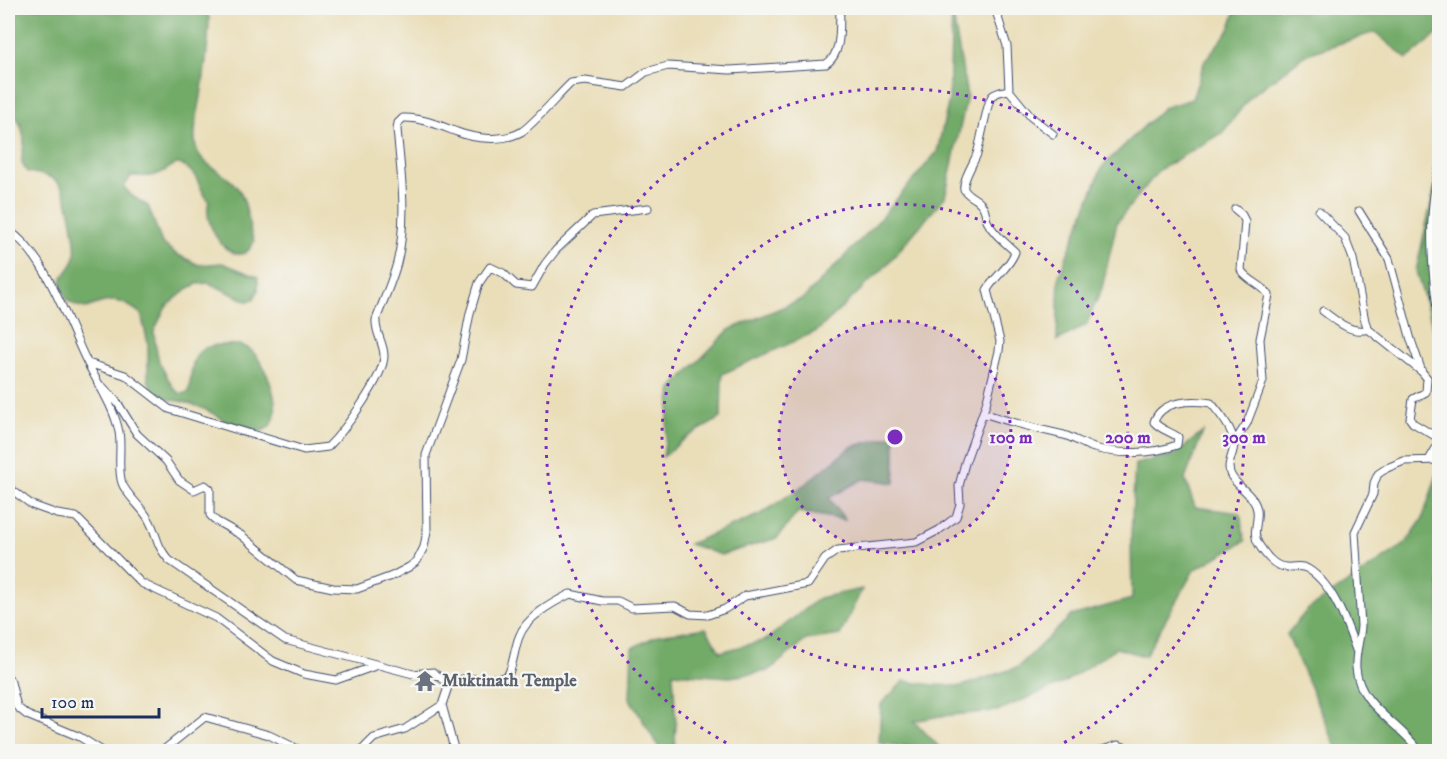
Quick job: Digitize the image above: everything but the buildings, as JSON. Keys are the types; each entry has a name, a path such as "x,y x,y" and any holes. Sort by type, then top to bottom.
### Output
{"street":[{"path":"88,363 125,375 169,409 304,450 328,447 374,384 382,369 384,354 375,327 395,270 401,244 404,191 397,129 403,118 410,117 468,136 489,138 512,136 523,132 571,82 585,81 626,87 646,72 668,66 730,70 826,64 833,60 837,50 840,8"},
{"path":"995,8 1007,46 1009,90 1032,117 1053,134"},
{"path":"1010,8 1015,8"},
{"path":"449,684 463,679 501,678 508,675 520,635 528,623 570,594 602,601 618,601 632,608 675,606 690,614 708,615 725,609 745,596 808,584 825,559 838,550 916,542 939,530 956,517 960,504 959,486 983,413 996,367 1000,341 987,290 992,281 1013,259 1015,252 996,234 988,222 984,207 968,194 964,189 964,183 977,154 989,98 993,94 1009,90"},
{"path":"1440,165 1432,215 1433,287 1440,327"},
{"path":"102,386 117,402 137,434 166,461 179,480 194,490 205,485 210,489 210,515 216,521 241,535 296,580 333,588 357,589 410,567 417,561 424,547 427,531 426,455 458,369 479,283 490,267 503,273 516,285 532,287 556,250 593,215 648,208"},
{"path":"1235,210 1242,214 1245,221 1241,270 1243,275 1265,288 1269,296 1260,339 1263,381 1247,423 1234,443 1228,466 1232,477 1251,497 1257,509 1254,532 1257,543 1276,565 1300,566 1308,569 1321,582 1347,624 1356,650 1358,678 1370,703 1404,732 1420,752"},
{"path":"1319,211 1345,238 1353,259 1368,329 1427,378 1426,392 1413,399 1410,419 1440,440 1429,460"},
{"path":"1359,211 1389,259 1422,372"},
{"path":"8,230 17,235 29,250 52,286 88,363 102,386 119,432 122,483 149,520 160,550 169,560 285,640 413,674 433,672 449,684"},
{"path":"1323,311 1346,326 1363,331 1368,329"},
{"path":"983,413 1066,436 1094,448 1121,452 1146,452 1164,450 1177,445 1179,441 1178,437 1170,431 1160,429 1154,422 1157,414 1163,408 1187,401 1211,403 1220,413 1234,443"},
{"path":"1356,650 1361,626 1354,532 1373,494 1374,483 1378,474 1404,461 1440,460"},
{"path":"8,487 32,506 76,517 141,583 216,618 273,661 304,674 336,680 378,665"},
{"path":"8,678 17,707 27,715 90,741 104,752"},
{"path":"449,684 442,705 455,752"},
{"path":"360,752 374,738 405,729 442,705"},
{"path":"161,752 205,717 269,735 304,752"},
{"path":"1096,752 1118,745 1140,752"}],"green space":[{"path":"8,8 206,8 206,14 209,17 208,37 195,128 196,147 207,164 230,180 240,191 254,241 248,251 240,254 231,252 223,245 210,224 209,201 195,176 183,165 174,165 155,175 131,176 124,187 132,196 148,206 162,243 176,254 199,265 222,263 258,277 258,291 253,300 247,301 209,283 197,284 187,289 166,307 154,331 159,362 174,389 181,394 189,392 194,360 203,349 211,346 233,345 252,351 268,378 275,402 272,422 266,429 256,432 246,430 189,403 154,395 148,379 148,343 141,314 121,302 109,301 86,308 70,302 65,296 61,280 73,263 75,254 72,222 64,191 58,182 41,174 27,172 23,164 23,133 20,123 8,107"},
{"path":"1439,8 1439,33 1407,59 1375,32 1307,54 1251,96 1223,132 1159,170 1117,222 1102,288 1086,325 1057,341 1059,276 1102,167 1163,108 1192,99 1205,60 1229,30 1236,10"},
{"path":"952,10 967,96 945,197 883,269 817,331 722,374 721,418 687,437 663,457 672,388 729,330 804,298 873,227 937,152 949,100"},
{"path":"1439,168 1439,348 1416,271"},
{"path":"1203,432 1185,479 1195,507 1240,513 1245,541 1194,570 1145,656 1116,648 1065,682 997,711 940,716 914,721 943,751 879,743 881,704 904,681 962,686 1018,667 1071,616 1132,599 1131,536 1135,464 1174,455"},
{"path":"895,435 895,483 863,479 829,498 845,520 798,512 777,538 721,555 689,544 761,514 808,482 851,447"},
{"path":"1439,469 1439,751 1338,751 1287,634 1307,610 1405,544 1422,520"},
{"path":"862,589 840,635 806,640 768,671 730,677 673,673 676,725 674,751 661,751 630,699 632,648 658,635 706,628 720,652 766,640 819,598"}],"place":[{"name":"Muktinath Temple","path":"425,681"}]}
